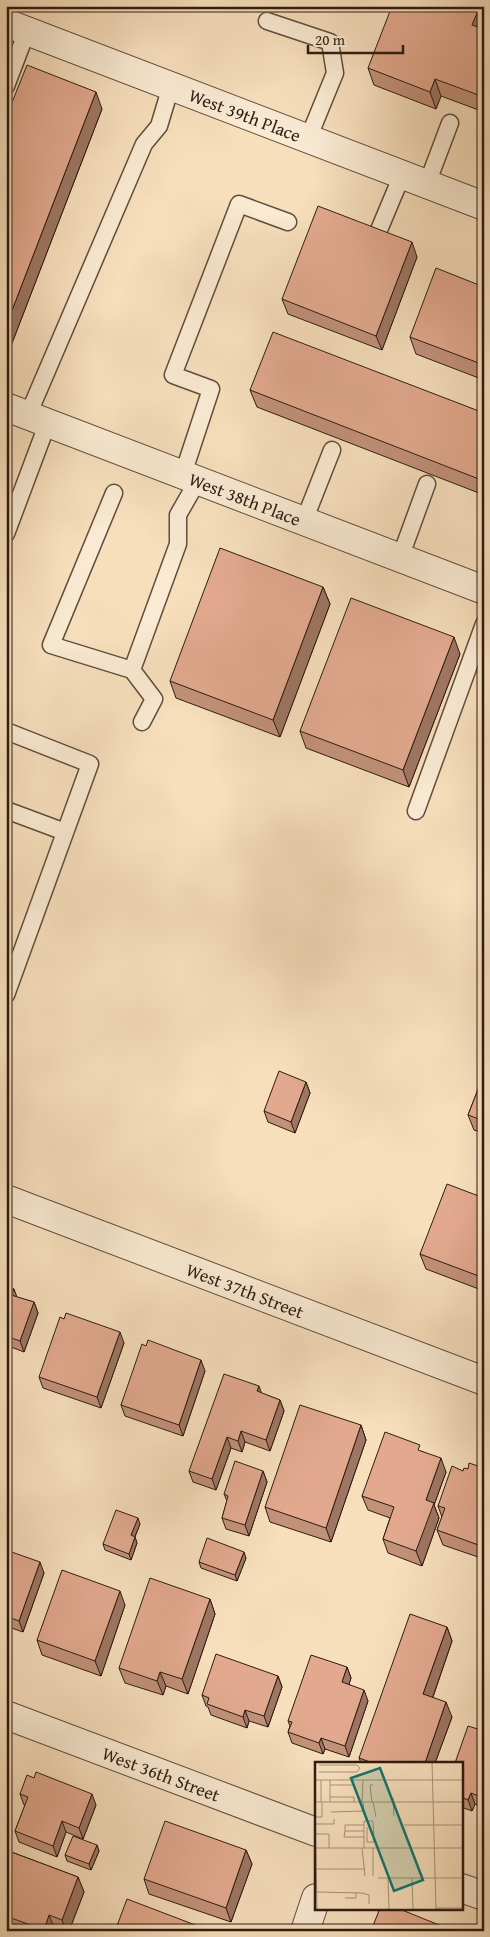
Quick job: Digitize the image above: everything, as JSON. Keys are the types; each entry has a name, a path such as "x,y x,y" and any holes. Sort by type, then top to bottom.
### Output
{"street":[{"name":"West 39th Place","path":"17,27 484,206"},
{"name":"West 38th Place","path":"27,415 484,590"},
{"name":"West 37th Street","path":"6,1199 484,1381"},
{"name":"West 36th Street","path":"6,1715 315,1832"},
{"path":"462,1888 484,1896"},
{"path":"305,1931 315,1901"}],"lane":[{"path":"267,21 330,42 335,73 308,139"},
{"path":"6,86 17,27"},
{"path":"6,534 27,415 144,144 159,126 171,86"},
{"path":"427,184 450,123"},
{"path":"378,230 402,175"},
{"path":"132,670 178,544 178,515 190,477 211,390 173,374 239,204 288,222"},
{"path":"304,521 332,450"},
{"path":"400,558 427,484"},
{"path":"114,493 51,645 132,670 154,699 142,722"},
{"path":"416,811 484,624"},
{"path":"6,731 90,764 6,995"},
{"path":"6,810 65,832"}],"building":[{"path":"392,6 480,6 472,25 484,29 484,97 435,79 430,92 368,68"},
{"path":"27,65 96,92 6,326 6,114"},
{"path":"318,206 412,242 376,336 282,299"},
{"path":"436,268 484,287 484,365 410,337"},
{"path":"273,332 484,413 484,481 250,390"},
{"path":"220,548 323,587 273,720 170,681"},
{"path":"351,598 454,637 403,770 300,731"},
{"path":"279,1071 306,1082 291,1122 264,1111"},
{"path":"484,1074 484,1121 468,1115"},
{"path":"447,1184 484,1198 484,1278 420,1254"},
{"path":"6,1286 14,1289 11,1295 34,1302 20,1341 6,1336"},
{"path":"66,1313 120,1332 97,1397 39,1377 60,1317 64,1319"},
{"path":"148,1340 201,1360 179,1425 121,1405 142,1344 146,1346"},
{"path":"224,1374 259,1386 257,1391 280,1400 266,1440 241,1431 238,1441 227,1437 212,1479 189,1471"},
{"path":"300,1405 361,1425 326,1528 265,1507"},
{"path":"385,1432 420,1445 418,1450 441,1458 426,1500 434,1503 416,1551 383,1539 394,1507 362,1496"},
{"path":"235,1461 263,1471 245,1525 222,1518 228,1496 224,1494"},
{"path":"469,1463 484,1468 484,1547 437,1530 445,1508 438,1506 452,1466 463,1471 464,1468 468,1469"},
{"path":"116,1510 138,1518 131,1535 135,1537 129,1554 103,1544"},
{"path":"207,1538 244,1552 235,1575 199,1562"},
{"path":"6,1550 40,1562 19,1621 6,1616"},
{"path":"62,1570 120,1591 95,1661 37,1640"},
{"path":"150,1578 210,1599 182,1679 160,1672 157,1681 119,1668"},
{"path":"410,1614 447,1627 423,1694 446,1702 425,1762 370,1762 359,1758"},
{"path":"216,1654 278,1676 264,1716 245,1710 243,1717 207,1704 209,1698 202,1695"},
{"path":"311,1655 347,1667 342,1682 364,1690 345,1746 321,1738 319,1743 288,1732 292,1722 288,1721"},
{"path":"468,1726 484,1731 484,1798 471,1793 468,1800 462,1797 462,1762 455,1762"},
{"path":"36,1772 92,1794 79,1828 62,1821 53,1846 15,1831 28,1797 20,1794 27,1775 34,1778"},
{"path":"165,1821 246,1850 226,1908 144,1879"},
{"path":"73,1836 97,1845 89,1864 65,1855"},
{"path":"6,1850 78,1877 62,1920 49,1915 44,1930 6,1916"},
{"path":"127,1899 211,1931 115,1931"},
{"path":"379,1910 402,1910 454,1931 380,1931 381,1929 373,1926"}]}
